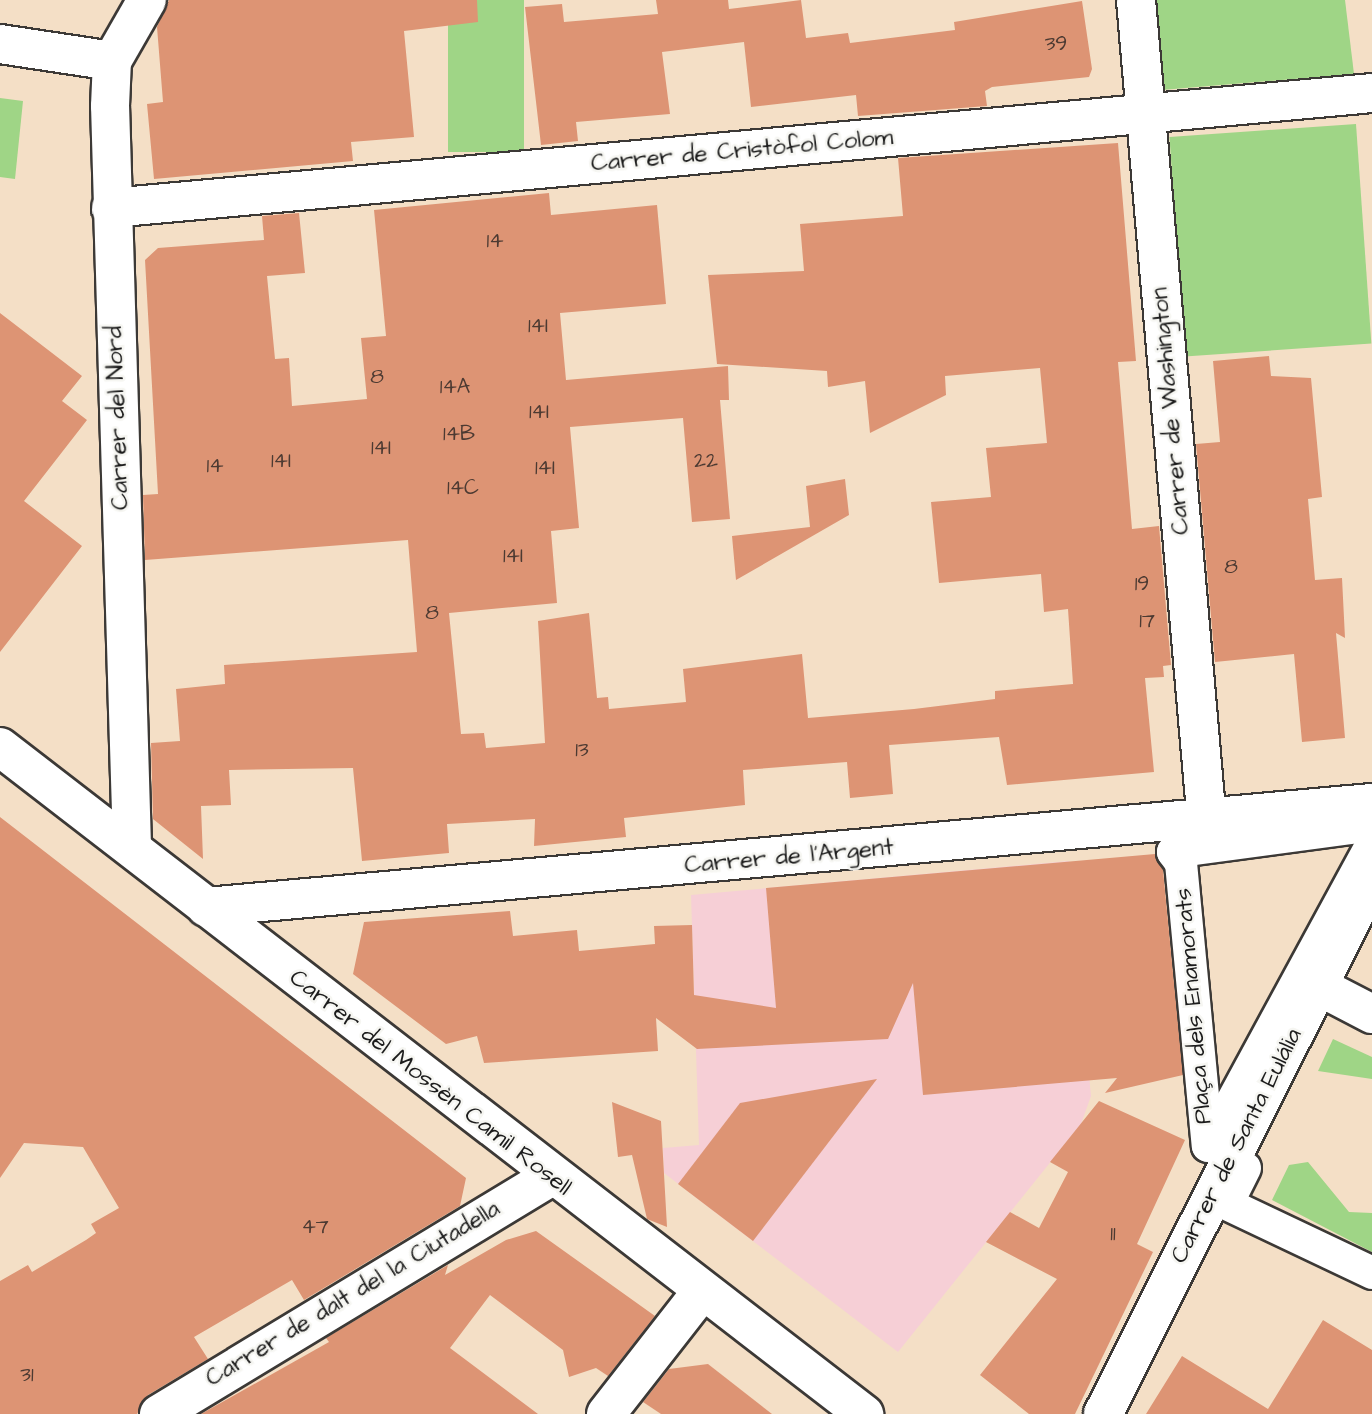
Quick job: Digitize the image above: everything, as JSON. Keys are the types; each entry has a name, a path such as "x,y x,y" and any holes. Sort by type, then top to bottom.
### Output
{"street":[{"name":"Carrer del Nord","path":"132,846 111,208 112,61 147,0"},
{"name":"Carrer de Washington","path":"1136,0 1207,823"},
{"path":"0,44 112,61"},
{"name":"Carrer de Cristòfol Colom","path":"111,208 1372,93"},
{"name":"Carrer del Mossèn Camil Rosell","path":"0,747 132,846 550,1177 864,1414"},
{"name":"Carrer de l'Argent","path":"206,906 1207,823 1372,803"},
{"name":"Plaça dels Enamorats","path":"1372,825 1173,852 1181,863 1208,1146 1372,844"},
{"name":"Carrer de Santa Eulália","path":"1103,1414 1372,879"},
{"path":"1318,986 1372,1014"},
{"path":"1372,1035 1323,1010 1227,1203 1372,1273"},
{"name":"Carrer de dalt del la Ciutadella","path":"159,1414 550,1177"},
{"path":"606,1414 702,1291"}],"shaded area":[{"path":"1069,861 1091,1096 1081,1124 898,1352 664,1173 663,1148 699,1145 691,895"}],"green space":[{"path":"448,0 524,0 524,152 448,152"},
{"path":"1155,0 1345,0 1354,74 1162,90"},
{"path":"0,98 23,101 15,179 0,177"},
{"path":"1356,124 1371,343 1185,357 1169,137"},
{"path":"1333,1039 1372,1057 1372,1079 1318,1071"},
{"path":"1308,1162 1349,1212 1372,1213 1372,1252 1272,1200 1289,1165"}],"building":[{"path":"169,0 477,0 478,22 404,31 414,137 351,142 353,161 154,179 147,104 163,102 157,27"},
{"path":"656,0 728,0 729,9 801,0 806,38 848,33 850,43 955,30 954,22 1082,1 1092,69 1089,77 992,87 985,91 987,106 858,116 856,95 751,107 744,42 662,52 670,114 576,122 578,141 541,145 525,7 562,4 564,22 658,14"},
{"path":"1118,143 1136,361 1118,362 1132,529 1159,526 1171,665 1163,666 1164,677 1145,678 1154,772 1007,785 999,737 889,745 893,794 850,798 847,762 743,770 745,805 624,818 626,837 534,846 535,819 447,824 449,853 362,861 353,768 229,770 231,805 201,806 203,859 153,819 151,743 180,741 176,689 225,684 224,665 417,652 408,540 145,560 143,495 158,494 145,260 158,248 264,240 262,216 299,213 305,273 267,276 275,359 289,358 292,406 367,399 361,338 386,336 374,210 549,193 551,215 657,205 666,304 560,313 566,380 728,366 729,400 720,400 730,519 692,522 683,418 570,427 579,528 551,531 557,603 449,613 461,734 484,733 486,748 545,743 538,621 589,613 597,698 608,697 609,709 686,702 683,669 802,654 808,718 914,709 995,699 995,691 1073,684 1068,609 1044,612 1041,574 939,583 931,502 991,497 986,448 1047,443 1040,368 945,376 946,395 870,433 865,381 828,387 827,371 717,364 708,275 804,271 800,224 903,216 898,158"},
{"path":"0,313 82,376 62,401 87,420 24,501 82,546 0,652"},
{"path":"1269,356 1271,376 1311,378 1322,497 1308,499 1315,580 1342,578 1345,638 1336,633 1345,738 1302,742 1294,654 1215,662 1196,444 1220,442 1213,361"},
{"path":"845,479 849,515 736,580 732,536 810,527 806,486"},
{"path":"0,817 466,1178 460,1206 304,1300 292,1280 194,1337 208,1359 148,1395 137,1414 0,1414 0,1281 28,1265 32,1272 86,1240 96,1233 91,1224 119,1208 83,1147 24,1143 0,1178"},
{"path":"1155,854 1163,870 1183,1075 1105,1093 1117,1078 923,1095 913,983 888,1039 697,1049 656,1018 658,1051 484,1063 477,1036 446,1044 353,974 364,922 510,911 513,936 577,930 579,951 655,944 654,926 692,925 694,995 776,1008 766,888"},
{"path":"877,1079 753,1241 678,1184 740,1103"},
{"path":"1099,1101 1185,1140 1137,1244 1153,1252 1075,1414 1029,1414 980,1375 1057,1279 986,1242 1010,1212 1039,1228 1068,1172 1050,1162"},
{"path":"612,1102 661,1121 667,1227 647,1219 632,1155 618,1157"},
{"path":"536,1231 655,1316 608,1376 596,1368 569,1377 563,1350 490,1295 450,1348 538,1414 201,1414 329,1342 326,1338 448,1265 445,1275 506,1240"},
{"path":"1323,1320 1372,1350 1372,1414 1146,1414 1182,1356 1268,1409"},
{"path":"708,1364 772,1414 661,1414 643,1402 669,1369"}]}
